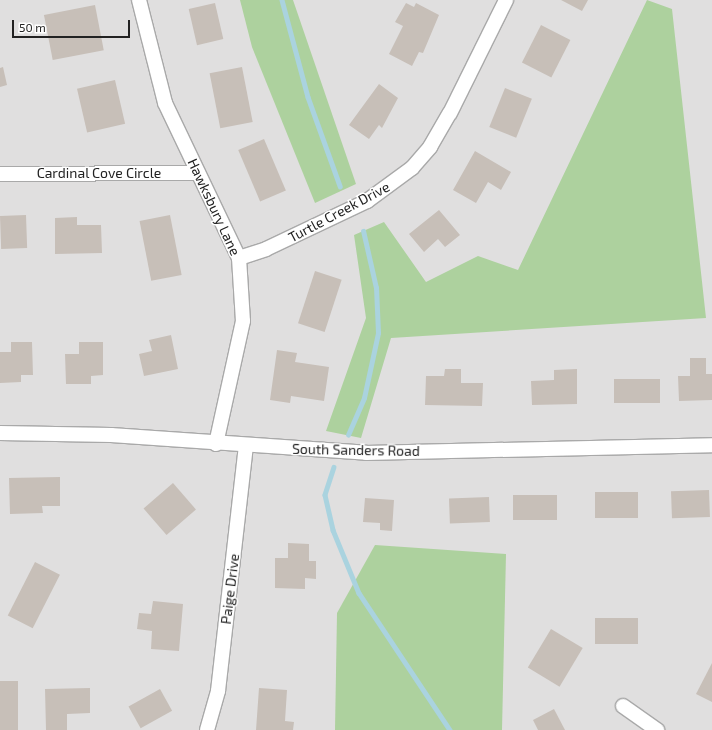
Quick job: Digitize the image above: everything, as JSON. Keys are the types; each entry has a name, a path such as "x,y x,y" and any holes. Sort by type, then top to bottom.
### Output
{"street":[{"name":"Hawksbury Lane","path":"139,0 165,103 239,258 243,321 216,444"},
{"name":"Turtle Creek Drive","path":"239,258 266,249 368,201 412,168 430,147 450,113 506,0"},
{"name":"Cardinal Cove Circle","path":"0,174 198,173"},
{"name":"South Sanders Road","path":"0,433 111,435 216,444 373,453 712,445"},
{"name":"Paige Drive","path":"207,730 218,691 246,446"},
{"path":"623,706 656,730"}],"shaded area":[{"path":"0,0 712,0 712,730 0,730"}],"green space":[{"path":"240,0 293,0 356,184 315,203 252,47"},
{"path":"647,0 672,9 706,318 391,338 361,438 326,431 366,318 354,235 384,222 426,282 478,256 518,270"},
{"path":"375,545 506,554 502,730 335,730 337,613"}],"building":[{"path":"561,0 588,0 582,11"},
{"path":"215,3 223,39 197,45 189,9"},
{"path":"406,3 414,7 416,3 439,15 423,53 419,52 412,66 389,54 403,26 395,22"},
{"path":"95,5 104,50 53,60 44,15"},
{"path":"541,25 570,40 551,77 522,62"},
{"path":"3,67 7,85 0,87 0,68"},
{"path":"242,67 253,122 220,128 210,73"},
{"path":"115,80 125,124 87,133 77,89"},
{"path":"379,84 398,98 382,128 379,125 369,139 349,125"},
{"path":"505,88 532,99 516,138 489,127"},
{"path":"264,139 286,191 260,201 238,150"},
{"path":"475,151 511,172 501,190 488,182 476,203 453,190"},
{"path":"439,210 460,235 445,247 438,239 424,252 409,234"},
{"path":"26,215 27,248 1,249 0,216"},
{"path":"170,215 182,275 151,281 140,221"},
{"path":"77,217 77,225 101,225 102,253 55,254 55,218"},
{"path":"315,271 342,280 325,332 298,323"},
{"path":"171,335 178,369 144,376 139,354 152,351 149,340"},
{"path":"11,342 32,342 33,375 21,375 21,382 0,383 0,352 11,352"},
{"path":"79,342 103,342 103,375 91,376 91,384 66,384 65,354 79,354"},
{"path":"277,350 297,353 295,362 329,367 324,401 291,396 290,403 270,400"},
{"path":"690,358 706,358 706,374 712,374 712,400 679,401 678,376 690,376"},
{"path":"445,369 461,369 461,383 483,383 482,406 425,405 426,376 444,376"},
{"path":"577,369 577,404 532,405 531,381 554,380 554,370"},
{"path":"614,379 660,379 660,403 614,403"},
{"path":"60,477 60,506 42,506 43,513 10,514 9,478"},
{"path":"173,483 196,509 167,535 144,509"},
{"path":"709,490 710,517 672,518 671,491"},
{"path":"595,492 638,492 638,518 595,518"},
{"path":"513,495 557,495 557,520 513,520"},
{"path":"489,497 490,522 450,523 449,498"},
{"path":"365,498 394,500 392,531 380,530 380,523 363,522"},
{"path":"288,543 309,544 309,561 316,561 316,579 305,578 305,589 275,588 275,558 288,558"},
{"path":"35,562 60,575 33,628 8,615"},
{"path":"153,601 183,604 179,651 151,649 152,631 137,629 139,613 151,614"},
{"path":"595,618 638,618 638,644 595,644"},
{"path":"551,629 583,648 560,687 528,668"},
{"path":"712,663 712,702 696,694"},
{"path":"0,681 18,681 18,730 0,730"},
{"path":"90,688 90,713 67,714 67,730 46,730 45,689"},
{"path":"259,688 287,690 285,721 294,722 293,730 256,730"},
{"path":"160,689 172,711 141,728 129,706"},
{"path":"554,709 565,730 538,730 533,720"}],"waterway":[{"path":"282,0 308,97 340,186"},
{"path":"348,435 364,398 378,333 376,288 363,231"},
{"path":"334,467 325,495 333,530 359,593 450,730"}]}
